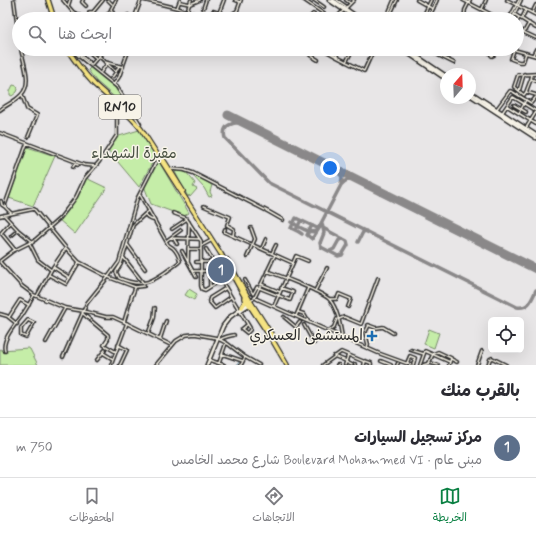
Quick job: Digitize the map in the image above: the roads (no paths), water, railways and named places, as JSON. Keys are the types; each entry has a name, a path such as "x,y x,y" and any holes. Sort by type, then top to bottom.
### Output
{"main road":[{"path":"49,0 53,12"},
{"name":"RN10","path":"73,56 77,64 90,79 135,121 170,171 233,275 244,297 270,332 288,365"},
{"name":"RN10","path":"74,56 91,78 140,124 235,273 252,310 288,365"},
{"path":"244,297 242,309 252,310"}],"street":[{"path":"14,0 16,12"},
{"path":"63,0 72,12"},
{"path":"68,6 70,0"},
{"path":"79,0 83,1 86,6"},
{"path":"89,12 93,12 103,0"},
{"path":"108,0 113,4"},
{"path":"111,11 116,0"},
{"path":"137,12 142,0"},
{"path":"144,0 187,12 191,0"},
{"path":"177,8 180,1 190,4 200,0"},
{"path":"202,12 206,0"},
{"path":"219,12 224,0"},
{"path":"235,0 241,1 235,12"},
{"path":"304,0 321,12"},
{"path":"312,5 315,0 324,7"},
{"path":"329,0 346,8"},
{"path":"333,0 346,8"},
{"path":"337,0 351,12"},
{"path":"346,0 350,4"},
{"path":"342,12 354,0"},
{"path":"390,12 395,0"},
{"path":"417,0 433,9"},
{"path":"425,12 431,0"},
{"path":"432,12 437,0"},
{"path":"462,0 486,12"},
{"path":"465,12 470,0"},
{"path":"482,10 486,0"},
{"path":"507,0 536,15"},
{"path":"514,12 520,0"},
{"path":"515,12 517,5"},
{"path":"532,13 536,5"},
{"path":"524,20 536,28"},
{"path":"529,23 524,32 535,38 536,34"},
{"path":"533,55 536,49"},
{"path":"512,56 511,59 523,62 526,54 536,56"},
{"path":"22,56 27,77 22,95 27,109 37,116 28,137"},
{"path":"79,56 91,65"},
{"path":"81,56 114,84 140,124"},
{"path":"91,65 99,56 116,72"},
{"path":"114,84 119,77 127,56"},
{"path":"312,56 318,60"},
{"path":"346,62 349,56"},
{"path":"337,57 364,71 370,56"},
{"path":"413,56 440,73"},
{"path":"416,56 440,73"},
{"path":"440,56 454,63"},
{"path":"105,62 123,67"},
{"path":"102,72 107,64"},
{"path":"111,79 119,66"},
{"path":"519,91 524,74"},
{"path":"526,92 532,74"},
{"path":"496,110 510,91 531,103 536,96 526,92 524,95 514,87 518,75 536,74"},
{"path":"531,79 536,81"},
{"path":"0,110 22,95"},
{"path":"502,113 513,97 536,112 526,128"},
{"path":"476,98 526,128 536,136"},
{"path":"476,98 536,136"},
{"path":"518,113 526,100"},
{"path":"117,104 117,135 96,166 85,178 76,197 60,218 33,242 15,250 0,262 19,283 34,295 65,308 106,317 113,317 171,345"},
{"path":"514,105 526,112"},
{"path":"507,106 536,124"},
{"path":"0,133 79,164 96,166"},
{"path":"6,208 5,205 27,144"},
{"path":"63,357 83,312 96,291 120,259 137,198 159,157"},
{"path":"73,167 75,164 79,164"},
{"path":"77,168 79,164"},
{"path":"170,171 174,172 177,169"},
{"path":"170,171 177,169 200,176 283,220"},
{"path":"0,216 34,209 79,262 108,277 135,287 155,280 180,260 174,250 168,245 139,194"},
{"path":"137,198 142,200"},
{"path":"1,201 2,205 10,214"},
{"path":"204,206 230,217 227,225 234,228 233,236"},
{"path":"144,285 134,284 119,278 116,272 123,257 133,225 149,211"},
{"path":"173,213 187,219 200,239 202,289 205,290 221,280"},
{"path":"145,214 147,217 154,220"},
{"path":"4,215 10,223 33,242"},
{"path":"172,229 187,219"},
{"path":"188,262 189,222"},
{"path":"10,223 1,233 15,250"},
{"path":"247,257 255,239 251,228"},
{"path":"225,229 224,232 293,262"},
{"path":"11,236 18,230"},
{"path":"166,241 181,230"},
{"path":"170,238 200,239"},
{"path":"174,239 177,244"},
{"path":"261,249 266,239"},
{"path":"201,246 212,240"},
{"path":"30,243 38,260 70,278"},
{"path":"127,244 145,269"},
{"path":"207,365 225,323 256,298 268,271 276,245"},
{"path":"37,296 66,248"},
{"path":"188,249 201,249"},
{"path":"206,249 220,271 223,277 221,280 231,297 242,309 247,325"},
{"path":"182,251 196,277"},
{"path":"274,306 296,256 308,261"},
{"path":"123,257 144,285"},
{"path":"49,275 66,284 79,262"},
{"path":"196,262 214,262"},
{"path":"314,291 327,268"},
{"path":"193,271 220,271"},
{"path":"268,271 330,299 337,299 339,294 350,299 348,307"},
{"path":"210,272 210,286"},
{"path":"338,318 344,317 361,324 378,278"},
{"path":"246,280 253,294 257,287 290,300 293,292 282,288"},
{"path":"261,284 280,292"},
{"path":"124,322 135,287"},
{"path":"226,288 210,299 213,307 216,307 231,297"},
{"path":"296,316 308,288"},
{"path":"5,351 4,347 7,337 29,305 34,295"},
{"path":"256,298 330,330 367,348 412,365 415,358 410,356 407,363"},
{"path":"330,299 338,318 342,336"},
{"path":"9,318 20,300 29,305"},
{"path":"46,342 65,308"},
{"path":"148,334 154,318 155,308"},
{"path":"83,312 108,335 108,339 104,345 116,352"},
{"path":"298,312 304,314 308,321"},
{"path":"0,314 9,318 21,328"},
{"path":"284,317 296,327 300,322"},
{"path":"330,330 334,327 338,318"},
{"path":"28,320 34,323 26,337 21,335 21,328 28,320"},
{"path":"160,339 166,321"},
{"path":"111,365 127,324"},
{"path":"304,325 314,343"},
{"path":"367,348 368,344 365,333 368,325 376,328 383,327 393,333"},
{"path":"156,365 171,345 182,336 195,334 218,339 226,343 244,357 259,365"},
{"path":"218,339 234,335"},
{"path":"219,363 226,343"},
{"path":"118,345 127,350 120,365"},
{"path":"97,360 105,350"},
{"path":"411,350 424,354 426,351 457,362"},
{"path":"324,365 336,353 339,352 371,363 371,365"},
{"path":"429,363 433,354 438,352 451,357 449,365"},
{"path":"477,365 482,352"},
{"path":"103,353 113,359"},
{"path":"222,354 243,361"},
{"path":"420,365 424,354"},
{"path":"345,363 348,355"},
{"path":"334,356 345,363 354,365"},
{"path":"241,365 244,357"},
{"path":"488,365 490,359 492,358 504,365"},
{"path":"209,360 224,365"},
{"path":"364,365 365,361"},
{"path":"381,362 391,365"},
{"path":"423,365 429,363 436,365"}],"waterway":[{"path":"237,365 242,358"}],"place":[{"name":"مركز تسجيل السيارات","path":"221,270"},
{"name":"المستشفى العسكري","path":"372,336"}],"park label":[{"name":"مقبرة الشهداء","path":"134,154"}]}
